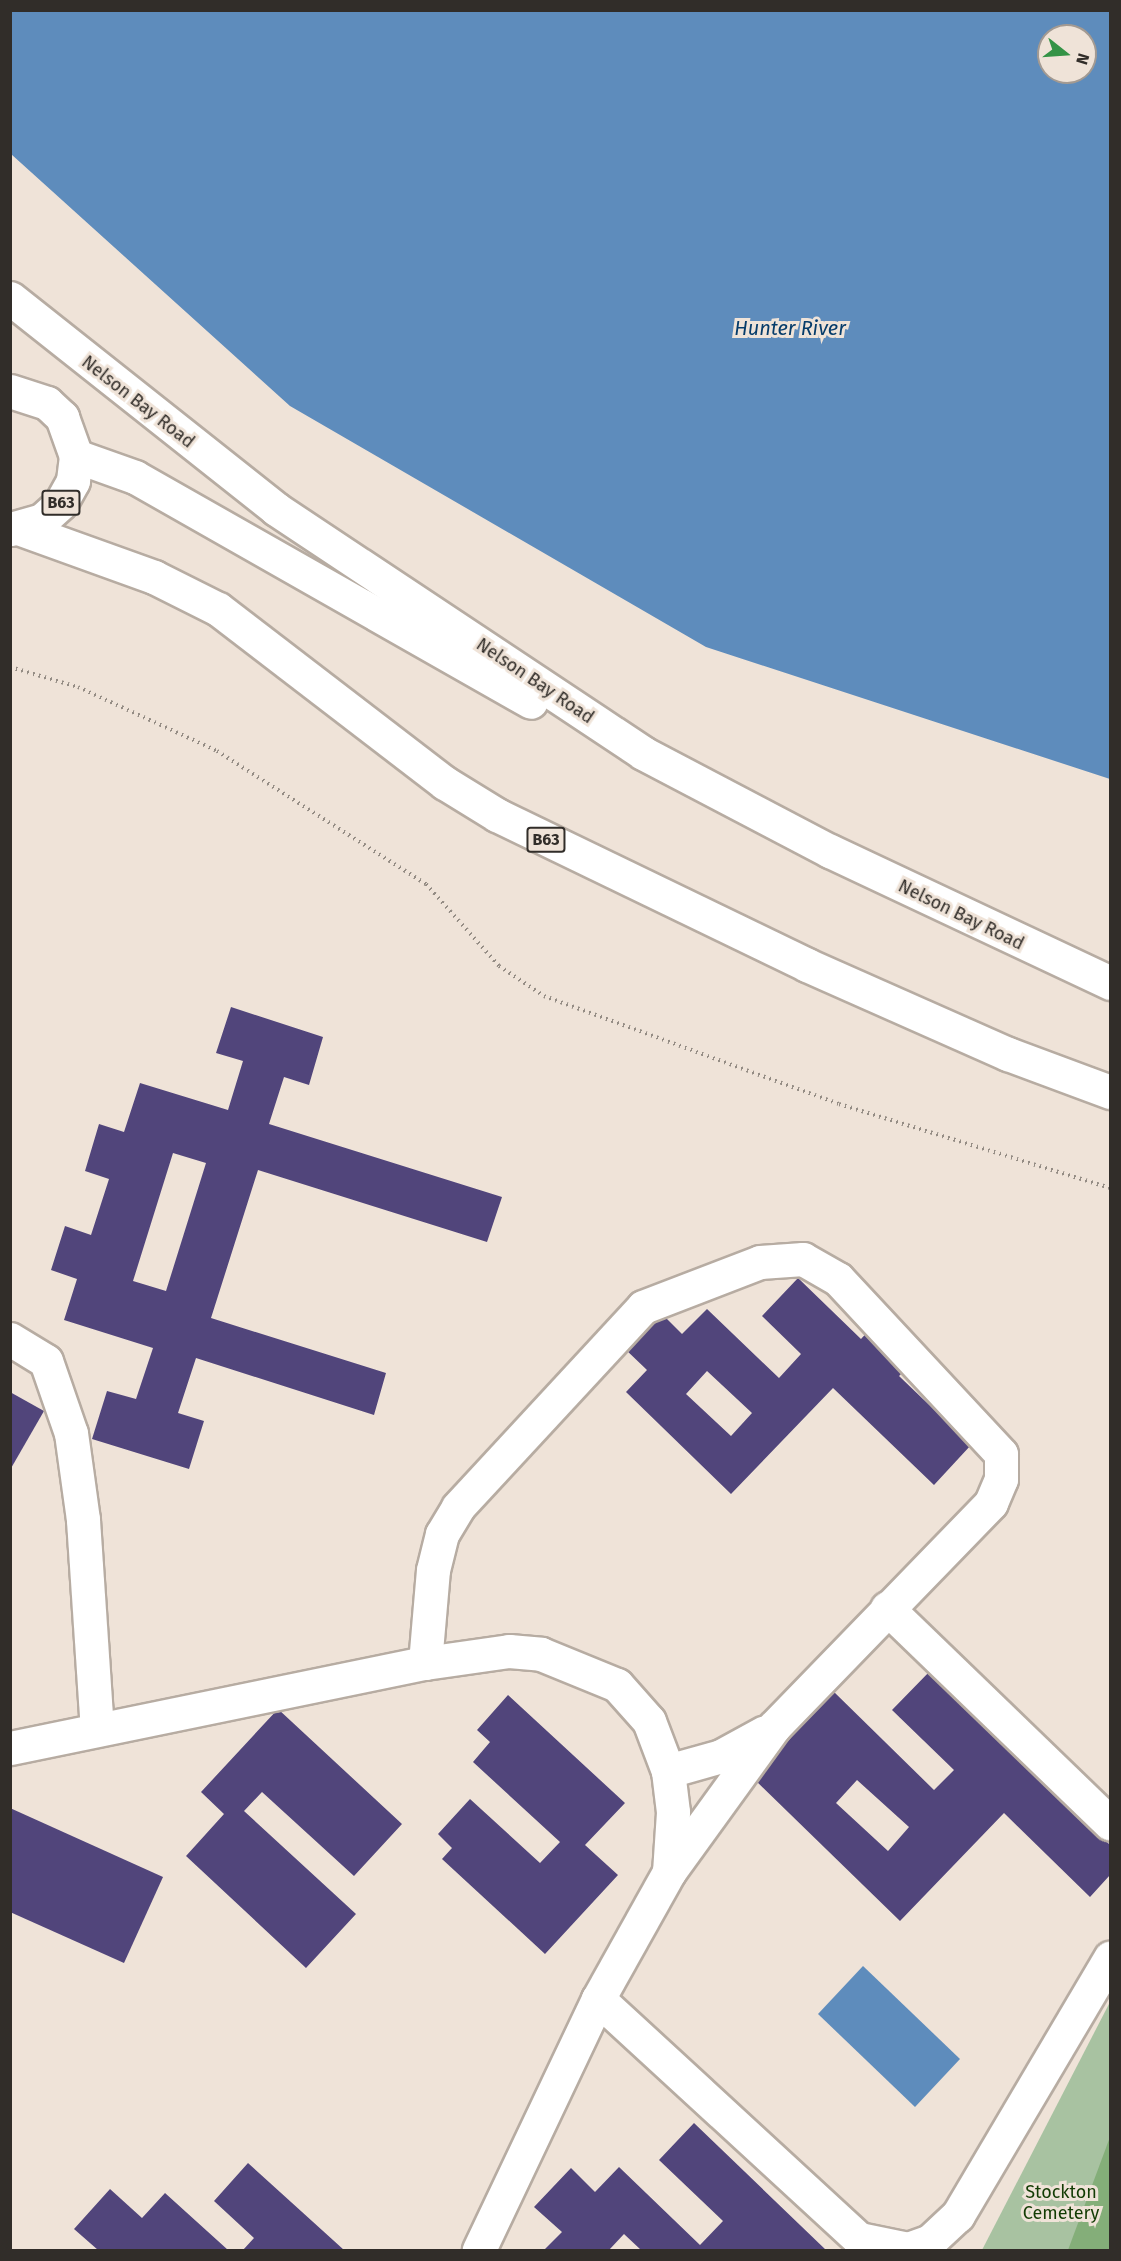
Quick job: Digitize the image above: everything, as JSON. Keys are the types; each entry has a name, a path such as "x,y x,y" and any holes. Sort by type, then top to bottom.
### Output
{"main road":[{"name":"Nelson Bay Road","path":"10,298 276,509 643,753 830,851 1110,983"},
{"path":"17,386 62,417 76,456 135,477 565,721 643,753"},
{"name":"B63","path":"14,528 42,520 61,503 73,481 76,456"},
{"name":"B63","path":"14,528 154,577 218,609 445,783 496,815 807,964 1008,1054 1110,1092"},
{"path":"425,1663 433,1570 442,1534 458,1507 643,1308 760,1262 803,1259 838,1279 1001,1454 1001,1479 991,1503 774,1726 669,1872 598,1999 479,2250"},
{"path":"10,1340 46,1361 71,1433 83,1520 97,1729"},
{"path":"887,1608 1110,1823"},
{"path":"10,1748 425,1663 509,1652 570,1663 617,1685 648,1721 668,1771 674,1812 669,1872"},
{"path":"668,1771 721,1756 774,1726"},
{"path":"598,1999 859,2239 908,2248 930,2241 958,2215 1110,1958"}],"path":[{"path":"10,667 137,711 227,757 426,884 499,966 544,996 828,1100 1110,1188"}],"green space":[{"name":"Stockton Cemetery","path":"1110,2002 1110,2250 982,2250"},
{"path":"1110,2137 1110,2250 1068,2250"}],"water":[{"name":"Hunter River","path":"11,10 1110,11 1110,779 706,647 290,406 11,154"},
{"path":"863,1966 960,2059 915,2107 818,2014"}],"building":[{"path":"231,1007 323,1037 309,1085 284,1077 269,1124 502,1197 487,1242 258,1170 211,1318 386,1373 374,1415 196,1358 178,1413 204,1421 189,1469 92,1439 107,1391 136,1399 153,1348 64,1320 77,1279 51,1270 65,1226 91,1235 109,1179 85,1171 99,1124 124,1132 140,1083 228,1110 243,1061 216,1053","holes":["173,1153 206,1163 166,1291 133,1281"]},
{"path":"798,1278 861,1339 872,1327 910,1365 899,1376 971,1445 934,1485 833,1388 731,1494 626,1392 647,1370 624,1348 659,1311 682,1334 707,1309 779,1378 801,1354 762,1316","holes":["707,1371 752,1413 731,1436 686,1394"]},
{"path":"10,1392 44,1411 10,1470"},
{"path":"931,1670 1110,1845 1110,1875 1090,1897 1004,1813 900,1921 750,1775 833,1691 934,1790 954,1770 892,1710","holes":["857,1780 909,1827 888,1851 836,1803"]},
{"path":"508,1695 625,1803 585,1845 618,1875 545,1954 442,1859 452,1848 438,1834 470,1799 540,1863 560,1842 473,1762 490,1742 477,1730"},
{"path":"278,1709 402,1824 354,1876 262,1792 244,1811 356,1914 306,1968 186,1856 224,1814 201,1792"},
{"path":"10,1808 163,1877 124,1963 10,1912"},
{"path":"694,2123 826,2250 641,2250 624,2234 609,2250 544,2250 562,2232 534,2207 571,2168 595,2192 619,2167 700,2245 723,2221 659,2160"},
{"path":"248,2163 344,2250 243,2250 254,2238 214,2201"},
{"path":"110,2189 142,2218 165,2193 228,2250 98,2250 74,2229"}]}
